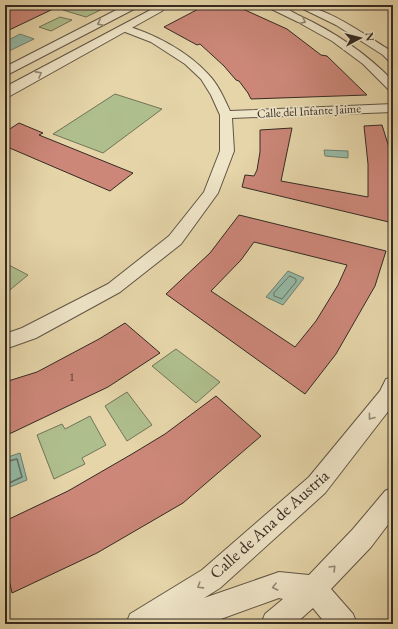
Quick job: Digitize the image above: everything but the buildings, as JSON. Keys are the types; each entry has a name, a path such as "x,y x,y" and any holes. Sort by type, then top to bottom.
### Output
{"street":[{"path":"5,72 134,5"},
{"path":"268,5 315,27 354,52 371,66 393,88"},
{"path":"299,5 339,23 393,58"},
{"path":"5,93 163,7"},
{"path":"5,342 29,333 114,288 174,240 211,193 227,151 226,115 205,77 188,62 154,40 123,28"},
{"path":"371,66 393,77"},
{"name":"Calle del Infante Jaime","path":"226,115 393,108"},
{"name":"Calle de Ana de Austria","path":"140,624 211,579 317,485 387,397 393,385"},
{"path":"275,624 314,589 362,538 393,499"},
{"path":"170,624 279,585 314,589 343,624"}],"shaded area":[{"path":"74,5 109,6 86,17 63,10"},
{"path":"60,17 72,20 51,31 39,27"},
{"path":"115,94 162,109 103,153 53,134"},
{"path":"5,263 28,275 5,294"},
{"path":"176,349 220,382 196,403 152,366"},
{"path":"127,392 152,425 127,441 105,406"},
{"path":"90,416 106,445 82,458 85,464 54,479 37,435 62,424 65,429"}],"water":[{"path":"20,34 34,39 9,51 5,50 5,42"},
{"path":"324,150 348,151 348,158 325,156"},
{"path":"288,271 304,278 283,305 266,297"},
{"path":"20,453 27,480 5,489 5,458"}]}
